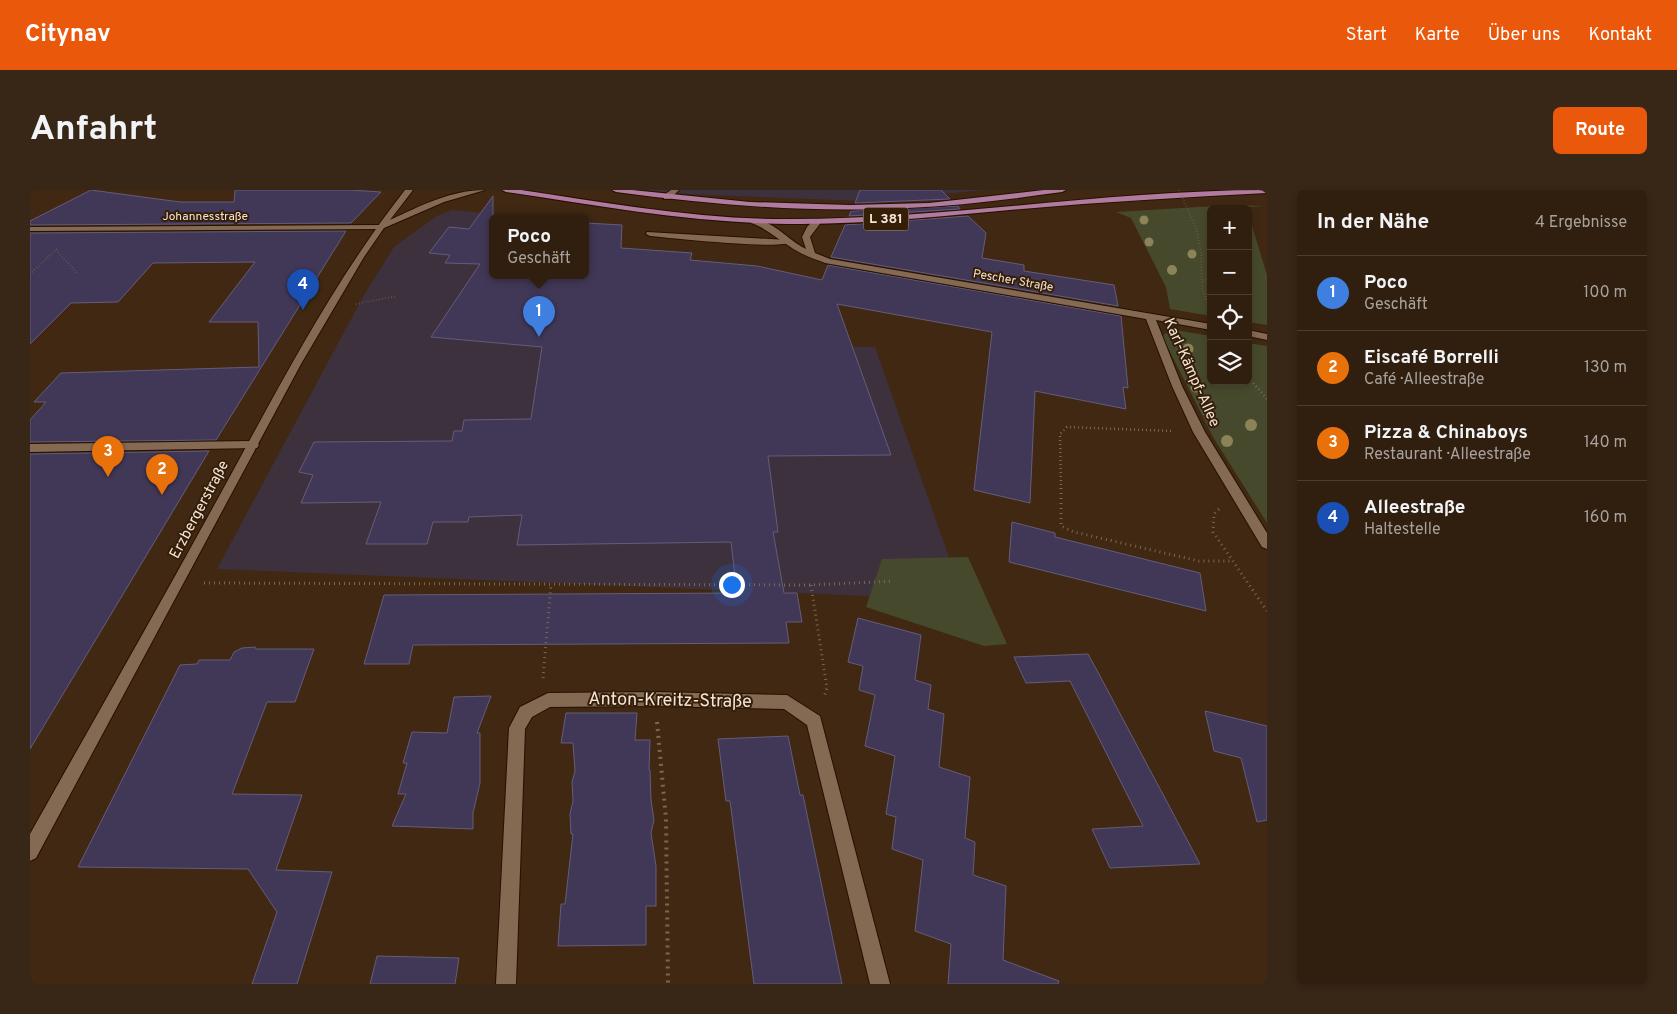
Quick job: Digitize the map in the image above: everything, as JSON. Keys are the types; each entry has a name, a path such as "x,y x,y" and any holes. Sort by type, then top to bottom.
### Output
{"main road":[{"name":"L 381","path":"506,190 659,212 754,220 818,221 893,219 1127,198 1267,191"},
{"name":"L 381","path":"616,190 667,197 795,207 886,207 959,203 1062,190"}],"street":[{"name":"Erzbergerstraße","path":"30,852 326,310 379,227 409,190"},
{"path":"379,227 441,200 480,190"},
{"path":"667,197 675,190"},
{"name":"Pescher Straße","path":"754,220 772,227 788,242 812,256 828,261 1207,326"},
{"path":"812,256 806,237 810,229 818,221"},
{"name":"Johannesstraße","path":"30,229 379,227"},
{"path":"650,234 760,242 788,242"},
{"name":"Karl-Kämpf-Allee","path":"1150,318 1177,386 1198,432 1267,544"},
{"path":"1252,334 1267,336"},
{"path":"30,448 253,445"},
{"name":"Anton-Kreitz-Straße","path":"506,984 517,728 526,712 548,700 655,699 787,702 814,721"},
{"path":"814,721 880,984"}],"path":[{"path":"1179,190 1196,229 1200,252 1202,287 1207,301"},
{"path":"30,274 79,228"},
{"path":"56,250 78,274"},
{"path":"1202,282 1207,278"},
{"path":"326,310 397,296"},
{"path":"1252,382 1267,399"},
{"path":"1198,432 1067,427 1060,434 1061,526 1074,532 1199,561 1232,561"},
{"path":"1236,494 1214,514 1213,532 1267,611"},
{"path":"179,582 811,585 894,581"},
{"path":"548,700 543,682 551,584"},
{"path":"811,585 828,688 814,721"},
{"path":"655,699 666,819 668,984"}],"shaded area":[{"path":"645,190 986,190 863,201 688,194"},
{"path":"452,210 496,214 489,214 489,279 589,279 589,222 614,225 631,345 875,347 964,600 217,569 364,295 394,247 437,216"}],"green space":[{"path":"1207,206 1207,315 1170,309 1166,287 1131,218 1116,212"},
{"path":"1252,226 1267,275 1267,325 1252,323"},
{"path":"1175,330 1207,335 1207,385 1252,385 1252,344 1267,346 1267,523 1213,437 1163,338 1164,334"},
{"path":"968,557 1007,644 984,646 866,607 882,559"}],"building":[{"path":"91,190 180,202 234,202 235,190 350,190 381,192 351,223 30,225 30,221"},
{"path":"860,190 941,190 950,199 855,203"},
{"path":"493,196 493,214 489,214 489,279 589,279 589,223 622,225 621,248 692,253 690,260 757,266 822,280 828,265 1121,316 1128,388 1123,387 1126,409 1035,391 1030,503 974,490 992,332 837,304 891,455 768,456 778,532 773,532 784,593 797,593 802,622 786,622 789,643 413,645 409,664 364,664 384,595 737,593 731,542 517,545 522,515 469,517 468,522 433,522 427,544 366,544 381,502 301,503 313,475 299,472 314,442 452,441 454,431 462,431 464,420 531,419 542,347 431,337 480,264 445,263 450,255 429,253 449,227 469,229"},
{"path":"958,206 960,209 849,216 851,211"},
{"path":"968,216 986,233 982,258 1024,265 1024,271 1114,285 1118,306 831,257 845,225"},
{"path":"346,231 216,440 30,442 30,420 46,402 34,402 61,373 259,367 258,322 209,322 255,262 153,263 118,302 71,303 30,344 30,233"},
{"path":"209,451 155,541 30,749 30,454"},
{"path":"1012,522 1055,533 1055,537 1200,573 1206,611 1009,562"},
{"path":"858,618 921,635 915,680 931,685 928,709 944,714 939,767 970,777 965,838 975,842 973,875 1006,886 1003,960 1059,981 1058,984 948,984 951,944 915,931 923,860 892,849 896,817 886,814 895,756 865,746 875,695 859,690 863,666 848,662"},
{"path":"255,647 256,649 314,649 295,702 267,702 232,794 302,795 276,870 332,872 297,984 252,984 277,912 248,869 78,867 180,665 197,664 199,660 230,660 234,652 242,648"},
{"path":"1088,654 1200,864 1110,868 1092,829 1143,826 1070,681 1026,683 1014,657"},
{"path":"491,696 477,733 480,733 480,783 473,813 473,829 392,826 406,794 398,794 407,763 403,763 412,732 447,733 454,697"},
{"path":"1205,711 1267,726 1267,820 1257,822 1241,758 1214,751"},
{"path":"566,713 637,713 635,740 650,740 649,770 654,820 651,833 656,866 656,906 646,906 646,945 558,946 561,904 565,904 573,834 571,834 570,814 573,801 572,782 575,771 573,743 561,743"},
{"path":"788,736 800,795 803,795 842,984 754,984 730,801 726,801 718,739"},
{"path":"377,956 459,958 455,984 370,984"}],"place":[{"name":"Alleestraße","path":"303,310"},
{"name":"Poco","path":"539,337"},
{"name":"Pizza & Chinaboys","path":"108,477"},
{"name":"Eiscafé Borrelli","path":"162,495"}]}
